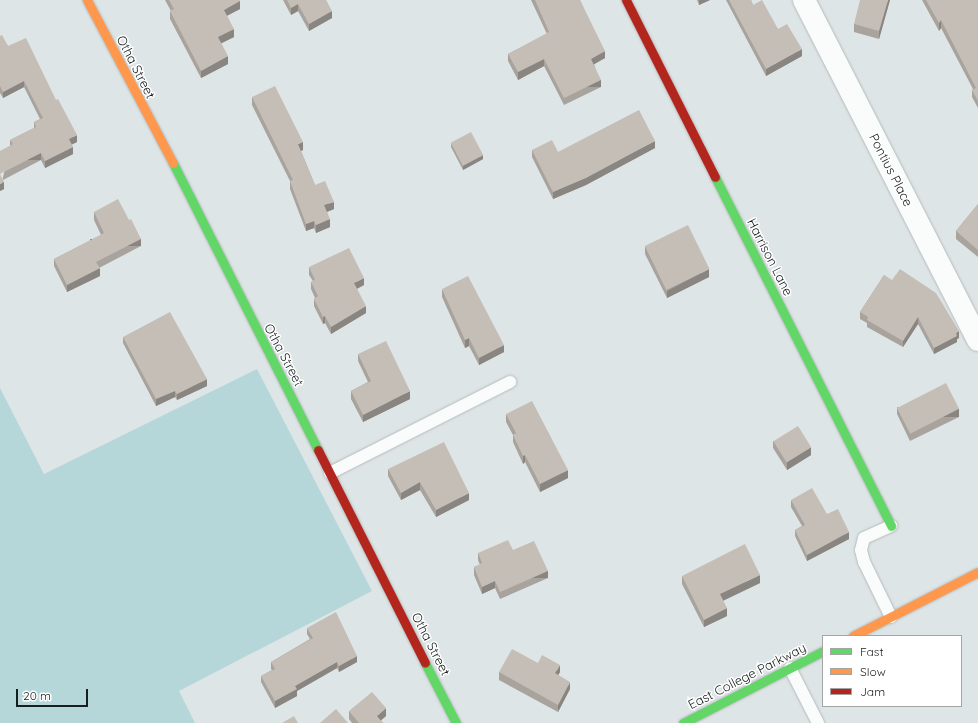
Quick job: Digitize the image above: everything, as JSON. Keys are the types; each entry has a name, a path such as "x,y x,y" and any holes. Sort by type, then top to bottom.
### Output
{"street":[{"name":"Otha Street","path":"87,0 330,473 456,723"},
{"name":"Harrison Lane","path":"626,0 891,526"},
{"name":"Pontius Place","path":"804,0 978,340"},
{"path":"855,635 978,572"},
{"name":"East College Parkway","path":"683,723 822,652"}],"lane":[{"path":"330,473 510,382"},
{"path":"891,526 864,538 861,550 864,562 891,617"},
{"path":"790,668 818,723"}],"shaded area":[{"path":"257,369 372,591 179,691 195,723 0,723 0,388 44,474"}],"building":[{"path":"169,0 240,0 224,10 234,29 218,37 228,56 201,71 170,11 174,9"},
{"path":"287,0 326,0 332,11 309,24 298,4 291,8"},
{"path":"535,0 580,0 605,51 591,59 601,80 564,98 544,59 518,72 508,54 549,32"},
{"path":"729,0 751,0 753,5 762,0 778,29 787,24 802,49 766,69"},
{"path":"860,0 888,0 879,31 854,24"},
{"path":"926,0 978,0 978,101 972,90 976,88 941,20 939,23"},
{"path":"2,35 8,46 26,38 56,100 58,99 77,135 69,139 73,147 45,161 41,153 0,174 0,151 13,144 10,140 36,127 34,122 43,118 24,81 3,92 0,86 0,36"},
{"path":"275,86 303,142 298,144 315,185 325,181 334,202 324,205 330,219 316,225 314,221 306,224 290,181 293,180 252,97"},
{"path":"639,110 655,141 586,178 553,192 532,150 552,140 558,152"},
{"path":"471,132 483,155 463,166 451,143"},
{"path":"0,174 4,182 0,184"},
{"path":"118,199 129,220 131,219 141,239 96,262 100,268 67,285 54,259 104,233 94,212"},
{"path":"978,204 978,250 956,231"},
{"path":"688,225 709,269 666,290 645,246"},
{"path":"349,248 364,278 354,283 366,306 331,327 325,316 323,317 314,299 318,296 311,282 315,280 309,267"},
{"path":"900,269 936,293 959,331 956,333 957,336 934,348 918,317 903,341 867,320 868,317 860,312 884,275 892,280"},
{"path":"468,276 504,345 479,358 469,338 465,340 442,289"},
{"path":"170,312 207,379 177,394 175,391 156,399 123,337"},
{"path":"386,341 410,391 363,415 351,391 371,381 358,354"},
{"path":"946,383 959,409 910,434 897,408"},
{"path":"532,401 568,470 540,484 525,455 523,456 513,435 516,433 506,414"},
{"path":"798,426 811,447 787,463 773,441"},
{"path":"444,442 469,493 436,510 420,482 401,493 388,469"},
{"path":"812,488 827,514 838,509 849,532 807,555 795,530 805,525 791,500"},
{"path":"508,540 513,550 534,541 548,571 500,592 495,581 482,587 474,567 482,563 478,553"},
{"path":"745,544 760,575 720,594 727,608 704,620 682,576"},
{"path":"336,612 357,656 339,666 337,662 295,686 297,689 275,701 261,676 275,669 271,662 313,638 307,628"},
{"path":"512,649 538,663 542,655 560,665 555,673 570,682 558,705 499,672"},
{"path":"372,692 386,708 377,716 383,723 359,723 349,711"},
{"path":"336,709 348,723 320,723"},
{"path":"294,716 298,723 282,723"}],"traffic: fast":[{"path":"173,163 318,450"},
{"path":"715,177 891,526"},
{"path":"683,723 822,652"},
{"path":"425,663 456,723"}],"traffic: slow":[{"path":"87,0 173,163"},
{"path":"855,635 978,572"}],"traffic: jam":[{"path":"626,0 715,177"},
{"path":"318,450 425,663"}]}
